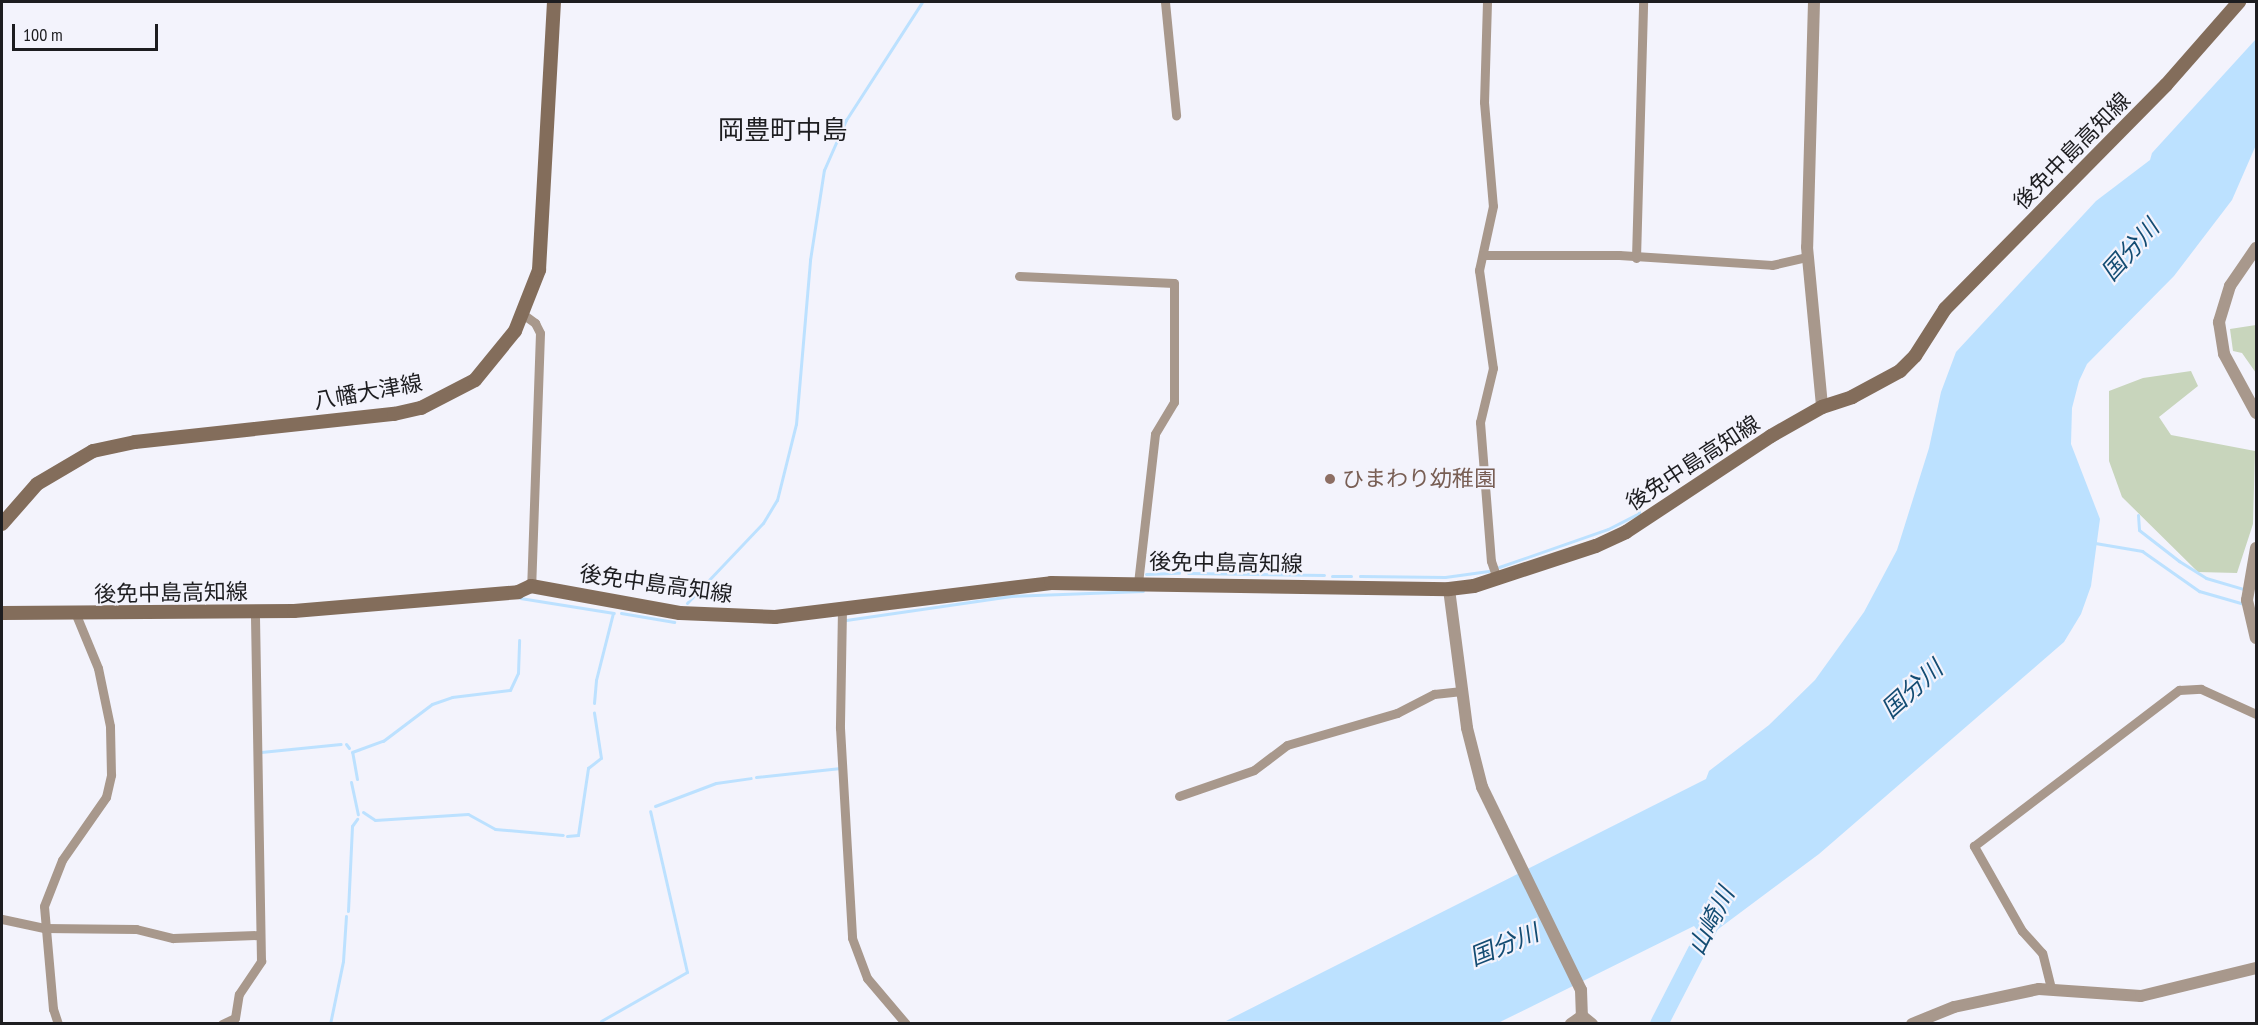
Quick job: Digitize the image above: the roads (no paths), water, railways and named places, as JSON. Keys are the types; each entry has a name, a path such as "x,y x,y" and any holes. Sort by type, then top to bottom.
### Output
{"main road":[{"name":"八幡大津線","path":"2,524 37,484 93,451 135,441 340,421 421,408 475,381 498,357 524,315 539,270 554,2"},
{"name":"後免中島高知線","path":"2,613 76,615 255,613 518,592 531,586 670,612 722,617 784,616 997,587 1138,583 1449,589 1497,578 1596,546 1626,532 1822,407 1852,397 1909,364 1945,309 2166,85 2239,2"}],"street":[{"path":"1165,2 1176,115"},
{"path":"1487,2 1484,102 1493,206 1479,270 1493,368 1480,422 1480,448 1491,561 1497,578"},
{"path":"1636,258 1643,2"},
{"path":"1814,2 1806,189 1808,257 1822,407"},
{"path":"2256,248 2230,286 2219,322 2224,354 2256,413"},
{"path":"1483,255 1636,258 1772,265 1808,257"},
{"path":"1019,276 1174,283 1174,402 1155,434 1138,583"},
{"path":"524,315 540,333 531,586"},
{"path":"2256,548 2248,599 2256,638"},
{"path":"1449,589 1462,691 1482,787 1583,1000 1587,1020 1571,1023"},
{"path":"842,609 840,728 852,938 867,978 906,1023"},
{"path":"222,1023 235,1018 241,991 260,963 255,613"},
{"path":"58,1023 53,1009 44,928 52,881 98,812 111,775 110,726 98,668 76,615"},
{"path":"2051,988 2042,953 2022,931 1974,846 2179,690 2189,687 2207,691 2256,714"},
{"path":"1179,796 1254,770 1287,745 1404,710 1434,694 1462,691"},
{"path":"2,919 44,928 136,929 173,938 260,935"},
{"path":"1912,1023 1954,1007 2051,988 2149,996 2256,968"}],"water":[{"name":"国分川","path":"2256,39 2256,145 2232,200 2174,276 2087,364 2079,381 2072,408 2071,444 2100,519 2091,586 2081,614 2064,642 1819,854 1717,930 1698,931 1694,926 1498,1023 1226,1021 1706,779 1709,771 1769,725 1815,680 1864,612 1897,550 1929,448 1941,392 1956,352 2096,201 2150,160 2152,153"}],"waterway":[{"path":"687,603 763,523 777,500 796,424 810,260 824,170 846,120 922,2"},
{"path":"1499,567 1608,529 1639,513 1638,505"},
{"path":"2138,515 2139,530 2179,561 2206,578 2247,590"},
{"path":"2095,543 2142,551 2199,591 2244,604"},
{"path":"1360,576 1445,577 1489,571"},
{"path":"1146,574 1179,573"},
{"path":"1188,573 1324,575"},
{"path":"1332,576 1351,576"},
{"path":"846,620 1011,596 1143,591"},
{"path":"520,598 614,613"},
{"path":"594,703 596,680 613,613"},
{"path":"621,613 674,622"},
{"path":"357,779 352,752 383,741 432,704 452,697 510,690 518,673 519,640"},
{"path":"567,836 578,835 588,768 601,758 594,713"},
{"path":"261,752 341,744"},
{"path":"346,744 349,748"},
{"path":"756,777 841,768"},
{"path":"655,806 716,783 751,778"},
{"path":"351,782 358,814"},
{"path":"601,1021 687,972 650,811"},
{"path":"363,812 375,820 468,814 495,829 563,835"},
{"path":"348,911 352,826 357,819"},
{"name":"山崎川","path":"1659,1024 1717,911"},
{"path":"330,1024 343,961 346,916"}],"place":[{"name":"ひまわり幼稚園","path":"1330,479"}],"district":[{"name":"岡豊町中島","path":"783,130"}]}
